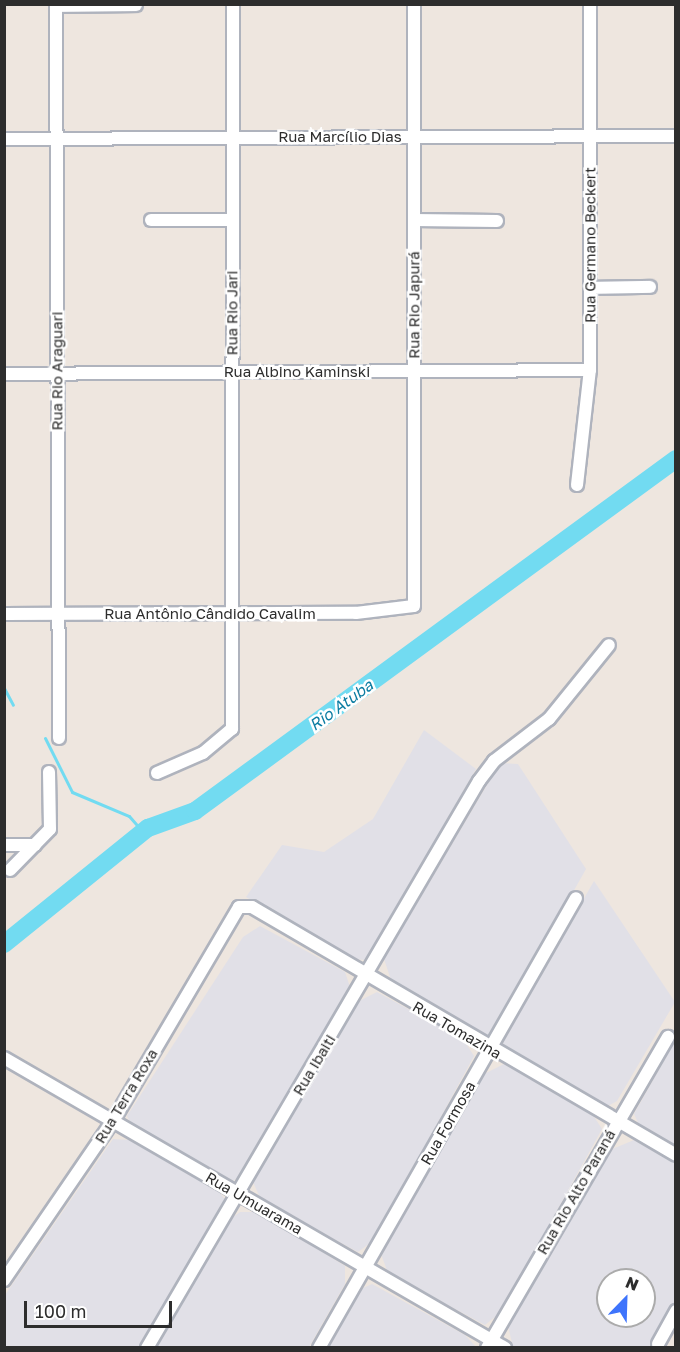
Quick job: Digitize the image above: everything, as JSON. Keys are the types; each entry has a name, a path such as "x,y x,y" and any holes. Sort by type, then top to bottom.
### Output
{"street":[{"name":"Rua Rio Jari","path":"157,773 203,753 232,729 232,4"},
{"name":"Rua Rio Japurá","path":"414,4 414,606"},
{"name":"Rua Germano Beckert","path":"577,485 591,370 590,4"},
{"path":"56,5 136,5"},
{"name":"Rua Rio Araguari","path":"56,5 59,738"},
{"name":"Rua Marcílio Dias","path":"4,139 675,136"},
{"path":"152,220 232,220"},
{"path":"414,220 497,220"},
{"path":"590,288 650,287"},
{"name":"Rua Albino Kaminski","path":"4,374 591,370"},
{"name":"Rua Antônio Cândido Cavalim","path":"4,614 356,613 414,606"},
{"name":"Rua Ibaiti","path":"147,1347 367,977 479,781 494,761 549,719 609,645"},
{"path":"10,870 35,845 52,823 49,772"},
{"path":"4,845 35,845"},
{"name":"Rua Formosa","path":"319,1347 576,898"},
{"name":"Rua Tomazina","path":"238,907 252,907 490,1050 675,1155"},
{"name":"Rua Terra Roxa","path":"4,1280 113,1121 238,907"},
{"name":"Rua Rio Alto Paraná","path":"489,1343 616,1121 668,1037"},
{"name":"Rua Umuarama","path":"4,1058 365,1266 489,1343 505,1347"},
{"path":"658,1344 675,1311"}],"shaded area":[{"path":"424,730 476,769 366,960 350,959 246,897 282,845 324,852 373,819"},
{"path":"500,763 518,764 586,869 490,1040 392,983 384,959"},
{"path":"594,881 675,1002 617,1101 608,1106 501,1044"},
{"path":"260,926 345,972 350,987 246,1171 232,1182 132,1126 127,1116 243,937"},
{"path":"377,992 463,1039 474,1056 374,1240 358,1252 261,1200 253,1182 357,1002"},
{"path":"675,1041 676,1146 639,1125 634,1114"},
{"path":"504,1064 591,1112 602,1129 501,1312 485,1325 388,1273 381,1254 484,1074"},
{"path":"113,1139 130,1140 216,1188 227,1202 146,1347 5,1348 5,1295"},
{"path":"634,1140 675,1163 675,1301 649,1347 513,1347 508,1326 610,1150"},
{"path":"240,1212 258,1212 345,1266 345,1284 309,1347 156,1348 229,1220"},
{"path":"372,1284 465,1335 476,1347 329,1347 361,1289"}],"waterway":[{"name":"Rio Atuba","path":"4,944 148,828 195,811 676,459"},
{"path":"4,688 13,705"},
{"path":"45,738 72,792 129,816 143,832"}]}
